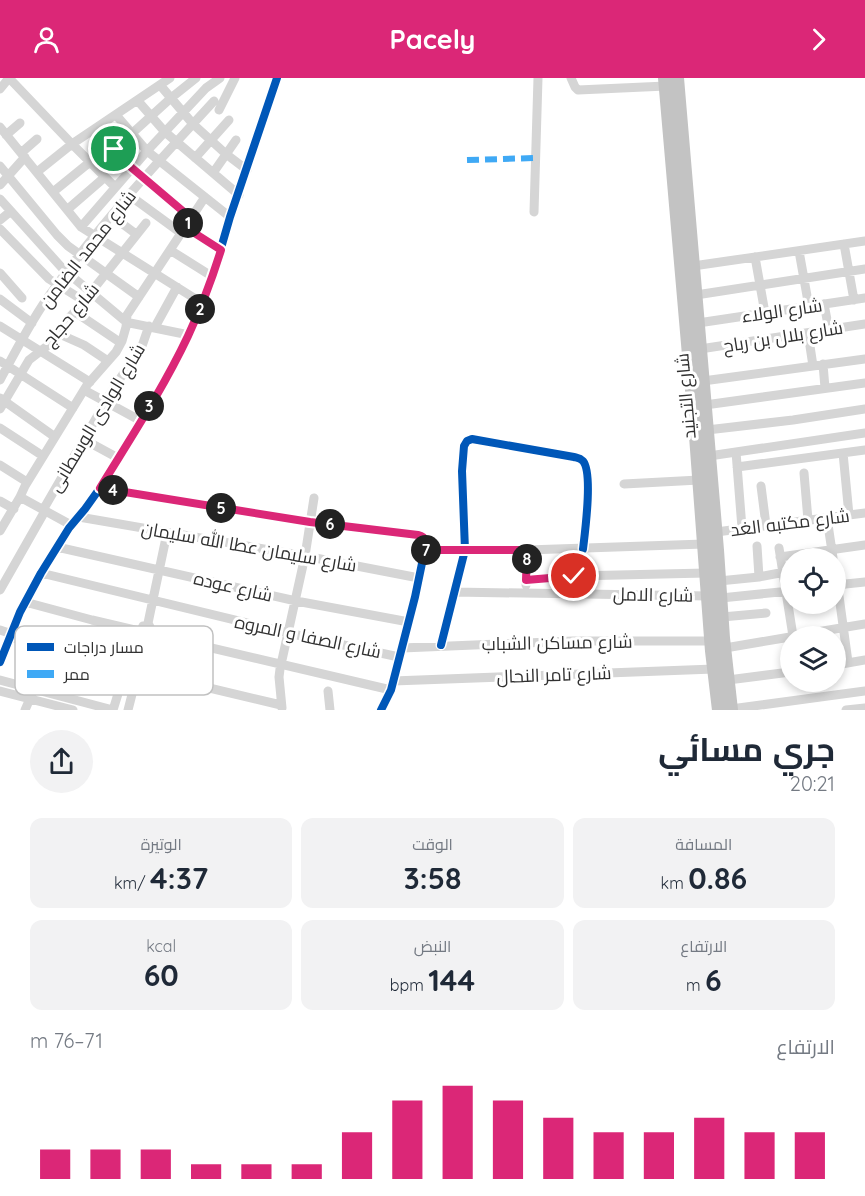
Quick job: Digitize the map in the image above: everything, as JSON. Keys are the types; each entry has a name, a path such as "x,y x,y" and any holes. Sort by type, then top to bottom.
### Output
{"highway":[{"name":"شارع التجنيد","path":"669,81 693,266 716,532 719,581 715,597 711,641 718,710"},
{"name":"شارع التجنيد","path":"669,81 706,573 722,617 731,710"}],"street":[{"path":"37,172 72,144 138,100 160,82 170,78"},
{"path":"53,192 114,149 196,78"},
{"path":"81,227 183,112 219,78"},
{"path":"219,110 234,78"},
{"path":"0,662 25,602 41,573 71,525 100,488 189,335 213,277 230,217 277,78"},
{"path":"534,212 538,78"},
{"path":"571,78 578,90 669,81"},
{"path":"0,89 8,79 115,187"},
{"path":"160,82 193,123 247,170"},
{"path":"138,100 165,132 239,195"},
{"name":"شارع محمد الضامن","path":"0,380 4,364 80,255 129,195 214,101"},
{"path":"116,115 147,151 230,217"},
{"path":"195,158 229,120"},
{"path":"20,123 3,131 81,227 202,303"},
{"path":"95,129 132,168 191,218"},
{"path":"0,185 37,139"},
{"path":"213,173 236,140"},
{"path":"0,166 57,235 80,255 139,297"},
{"path":"68,209 105,177"},
{"path":"129,195 183,230 221,250"},
{"path":"0,531 27,482 87,386 121,343 128,315 205,197"},
{"path":"0,199 67,272 126,321 189,335"},
{"path":"0,220 11,211"},
{"path":"111,216 136,234"},
{"name":"شارع حجاج","path":"1,403 33,356 51,343 66,321 84,302 146,223"},
{"path":"0,229 57,285 84,302"},
{"path":"693,266 865,241"},
{"path":"844,244 854,300"},
{"path":"170,250 213,277"},
{"path":"799,250 809,307"},
{"path":"755,257 765,313"},
{"path":"696,295 865,269"},
{"path":"0,273 22,298"},
{"name":"شارع الوادى الوسطانى","path":"0,590 83,439 177,287"},
{"name":"شارع الولاء","path":"698,323 865,298"},
{"path":"0,299 32,323"},
{"path":"824,304 829,330"},
{"path":"75,312 121,343"},
{"name":"شارع بلال بن رباح","path":"700,349 865,324"},
{"path":"0,326 40,351 105,402 141,421"},
{"path":"57,333 84,345 108,362"},
{"path":"808,333 813,366"},
{"path":"703,381 865,359"},
{"path":"4,364 73,408"},
{"path":"823,364 825,388"},
{"path":"705,405 865,383"},
{"path":"1,403 55,436"},
{"path":"707,430 865,409"},
{"path":"0,428 43,456"},
{"path":"709,456 865,434"},
{"path":"83,439 118,458"},
{"path":"441,645 465,550 463,458 465,443 472,439 582,460 585,466 588,491 584,549"},
{"path":"737,467 865,450"},
{"path":"736,452 742,528"},
{"path":"843,453 849,515"},
{"path":"0,465 27,482"},
{"path":"804,473 808,520"},
{"path":"624,484 699,480"},
{"path":"761,486 766,525"},
{"path":"100,488 310,522 418,535 425,539 425,550 409,622 392,685 381,710"},
{"path":"20,497 71,525"},
{"path":"213,690 282,707 279,677 305,556 314,498"},
{"path":"0,501 14,509"},
{"name":"شارع مكتبه الغد","path":"716,532 865,513"},
{"name":"شارع سليمان عطا الله سليمان","path":"79,517 419,578"},
{"path":"827,518 832,548"},
{"path":"144,626 148,623 166,532"},
{"path":"425,550 584,549 704,544"},
{"path":"846,550 865,545"},
{"path":"757,546 759,577"},
{"name":"شارع عوده","path":"57,547 296,601 409,622"},
{"path":"524,593 527,550"},
{"name":"شارع الصفا و المروه","path":"41,573 288,633 401,652"},
{"path":"526,580 574,576 706,573"},
{"path":"719,581 780,573"},
{"path":"846,584 865,582"},
{"name":"شارع الامل","path":"454,592 715,597 780,592"},
{"name":"شارع تامر النحال","path":"25,602 118,626"},
{"path":"722,617 766,613"},
{"path":"846,627 865,624"},
{"path":"0,630 15,636"},
{"path":"724,648 780,638"},
{"name":"شارع مساكن الشباب","path":"401,652 441,645 573,641 711,641"},
{"name":"شارع تامر النحال","path":"213,648 281,664 392,685 714,669"},
{"path":"846,648 848,662 865,660"},
{"path":"728,680 780,673"},
{"path":"0,680 15,686"},
{"path":"0,691 15,692"},
{"path":"328,691 330,710"},
{"path":"731,710 865,691"},
{"path":"24,710 31,695"},
{"path":"36,695 68,709 69,698"},
{"path":"47,695 69,698 113,710 118,695"},
{"path":"128,710 132,695"},
{"path":"846,710 865,708"}],"marked path":[{"path":"467,160 536,158"}],"cycle path":[{"path":"0,662 20,612 41,573 69,528 100,488 134,433 190,332 210,286 230,217 277,78"},
{"path":"441,645 465,550 462,471 464,446 467,441 472,439 574,457 583,461 588,477 583,549"},
{"path":"100,488 310,522 423,537 426,544 415,597 391,690 381,710"}],"route":[{"path":"114,149 132,168 191,218 185,227 221,250 210,286 179,355 100,488 310,522 418,535 426,541 425,550 527,550 526,580 574,576"}]}
